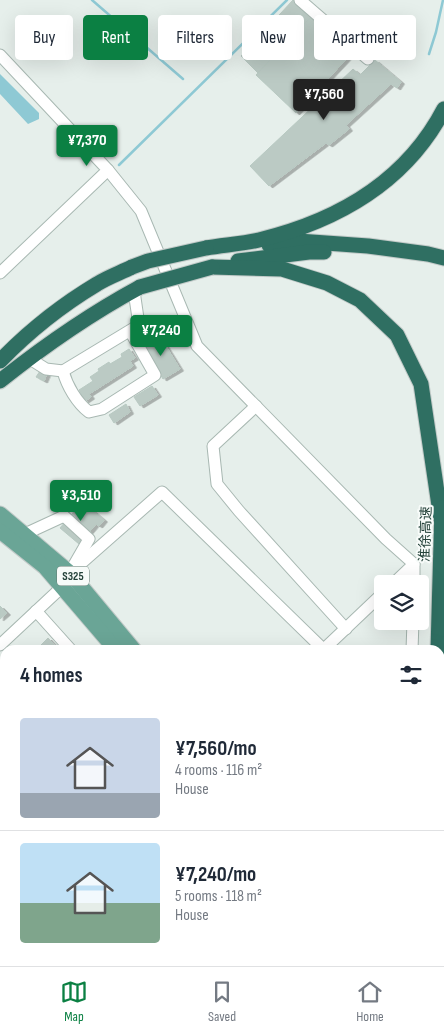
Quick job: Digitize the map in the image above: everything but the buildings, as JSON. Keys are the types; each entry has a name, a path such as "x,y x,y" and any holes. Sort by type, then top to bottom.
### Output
{"highway":[{"path":"0,361 65,304 98,283 132,267 148,261 206,248 257,241 302,228 370,194 418,148 444,108"},
{"path":"206,248 241,248 298,241 370,250 428,254 444,258"},
{"path":"0,381 112,302 137,289 212,267 242,260 309,252 370,250 444,267"},
{"path":"212,267 282,269 327,282 360,300 396,335 421,384 441,519"},
{"name":"淮徐高速","path":"438,645 441,519 444,479"}],"main road":[{"name":"S325","path":"0,514 70,573 130,645"},
{"name":"S325","path":"0,531 45,567 112,645"}],"street":[{"path":"300,0 317,15"},
{"path":"0,55 108,170 141,211 197,346 386,539 414,564 414,575"},
{"path":"0,274 108,170"},
{"path":"30,359 46,369 63,371 139,325 137,289"},
{"path":"63,371 82,407 89,412 102,409 155,375 130,330"},
{"path":"256,406 213,446 217,484 239,511 346,628"},
{"path":"70,573 162,492 319,645"},
{"path":"25,534 64,516 89,539 70,573"},
{"path":"402,575 414,564"},
{"path":"0,645 62,587"},
{"path":"329,645 374,602"},
{"path":"36,611 67,645"},
{"path":"412,645 413,630"}],"water":[{"path":"0,74 39,113 39,119 28,124 0,94"}],"waterway":[{"path":"92,0 183,79"},
{"path":"119,165 287,0"},
{"path":"429,54 443,0"}]}
